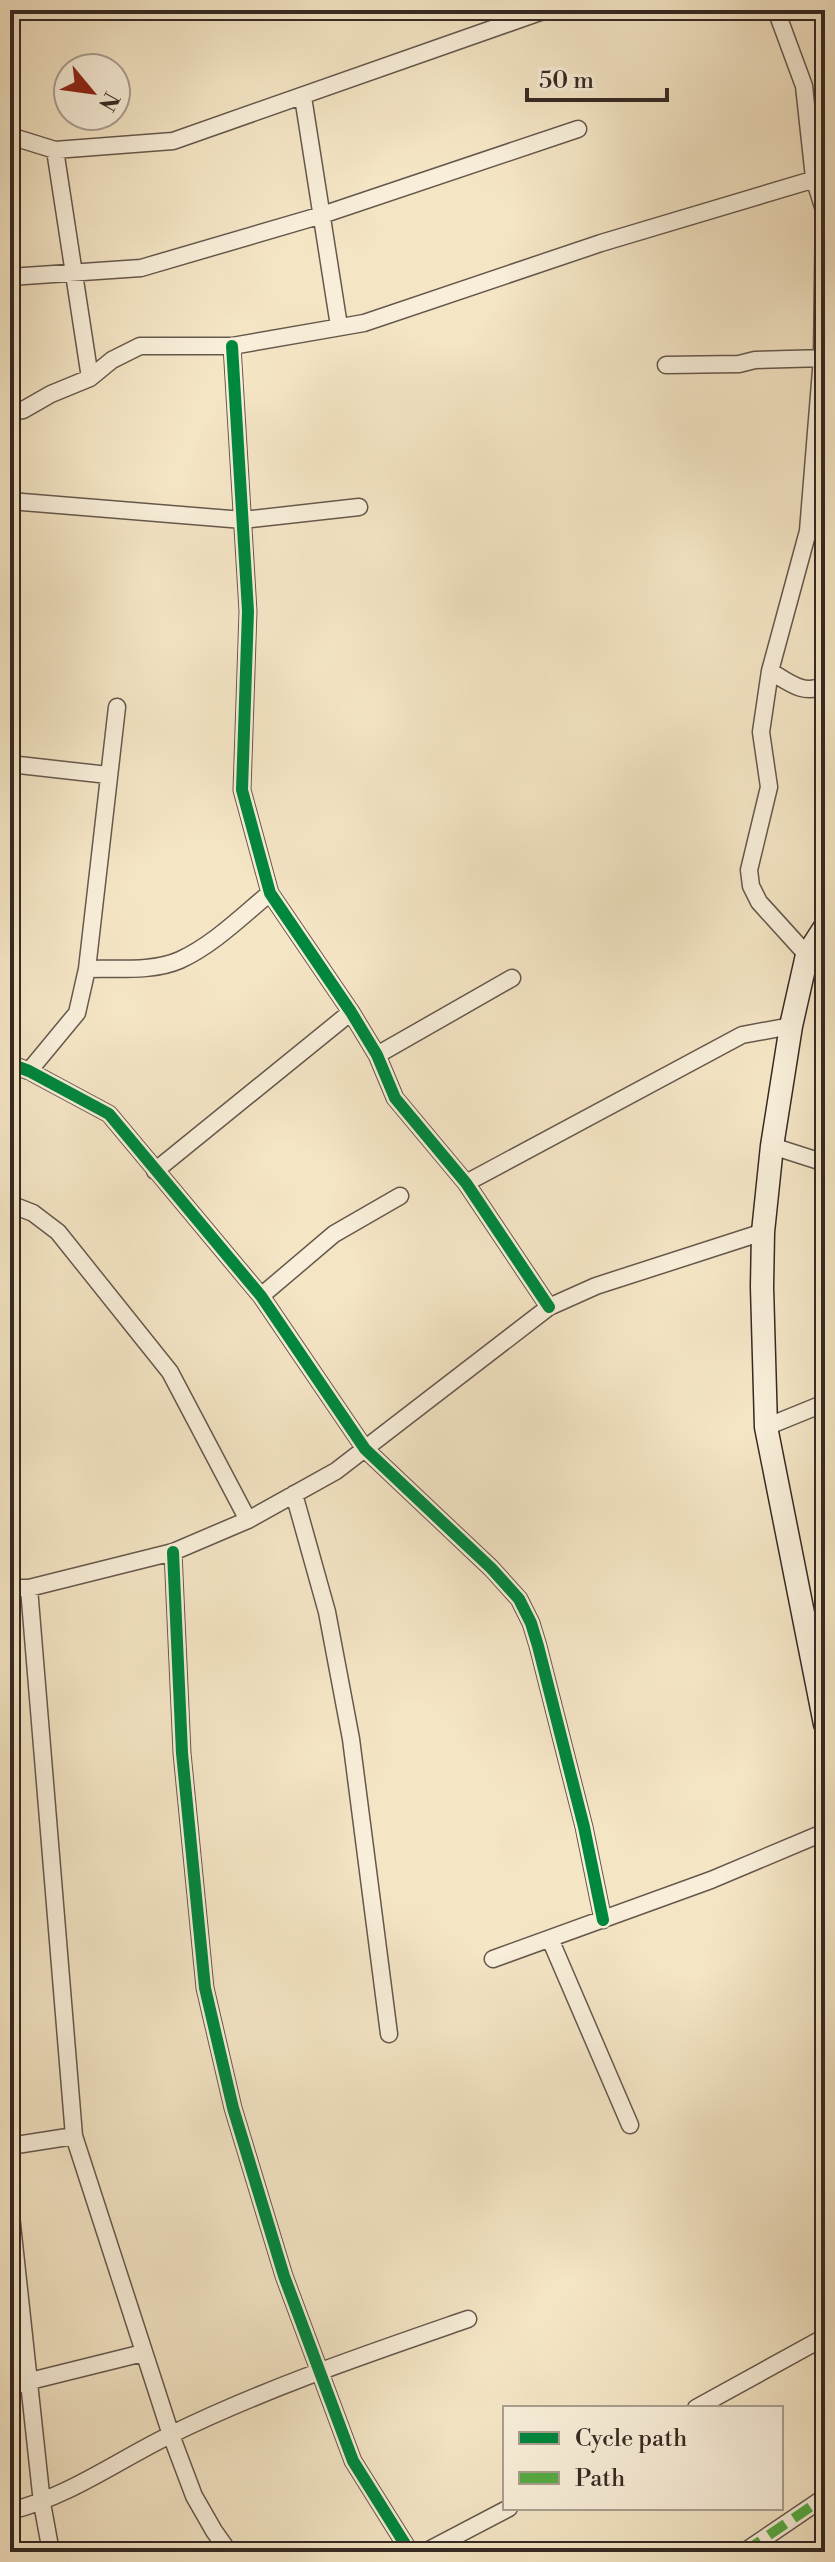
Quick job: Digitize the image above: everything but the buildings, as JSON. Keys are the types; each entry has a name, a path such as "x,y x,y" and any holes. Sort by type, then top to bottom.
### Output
{"street":[{"path":"10,17 14,10"},
{"path":"10,136 55,150 173,141 546,10"},
{"path":"776,10 804,86 820,178 824,210 823,358 808,531 770,671 761,732 769,787 749,870 751,886 759,902 807,955"},
{"path":"303,97 339,326"},
{"path":"10,277 141,268 322,215 578,129"},
{"path":"55,150 90,378"},
{"path":"10,412 23,410 90,378 112,360 140,346 232,346 364,323 601,243 820,178"},
{"path":"232,346 248,611 242,790 270,893 351,1012 377,1055 395,1098 466,1183 549,1307"},
{"path":"666,365 823,358"},
{"path":"10,501 243,520 359,507"},
{"path":"770,671 802,690 817,689 825,684"},
{"path":"29,1071 77,1013 87,969 117,707"},
{"path":"10,764 108,775"},
{"path":"87,969 148,967 179,961 217,937 270,893"},
{"path":"825,927 807,955 791,1026 772,1146 763,1232 766,1427 825,1724"},
{"path":"377,1055 512,978"},
{"path":"155,1171 351,1012"},
{"path":"466,1183 742,1035 791,1026"},
{"path":"10,1064 109,1114 261,1296 365,1449 491,1568 519,1599 531,1623 542,1661 584,1827 603,1920"},
{"path":"772,1146 825,1163"},
{"path":"261,1296 334,1234 400,1196"},
{"path":"10,1204 33,1213 58,1232 170,1372 248,1520"},
{"path":"10,1588 29,1588 173,1552 248,1520 336,1471 549,1307 596,1286 763,1232"},
{"path":"766,1427 825,1403"},
{"path":"294,1494 327,1612 351,1739 389,2034"},
{"path":"173,1552 182,1753 205,1988 233,2108 279,2261 353,2461 410,2552"},
{"path":"29,1588 74,2136 171,2435 194,2496 229,2552"},
{"path":"493,1959 711,1880 825,1832"},
{"path":"550,1939 630,2125"},
{"path":"10,2146 74,2136"},
{"path":"10,2206 42,2503 51,2552"},
{"path":"10,2511 42,2503 171,2435 320,2370 468,2319"},
{"path":"700,2406 825,2337"},
{"path":"10,2386 143,2353"},
{"path":"744,2552 825,2497"},
{"path":"425,2552 505,2510"}],"marked path":[{"path":"744,2552 825,2497"}],"cycle path":[{"path":"232,346 248,611 242,790 270,893 351,1012 377,1055 395,1098 466,1183 549,1307"},
{"path":"10,1064 109,1114 261,1296 365,1449 491,1568 519,1599 538,1646 584,1827 603,1920"},
{"path":"173,1552 182,1753 205,1988 233,2108 284,2276 353,2461 410,2552"}]}
